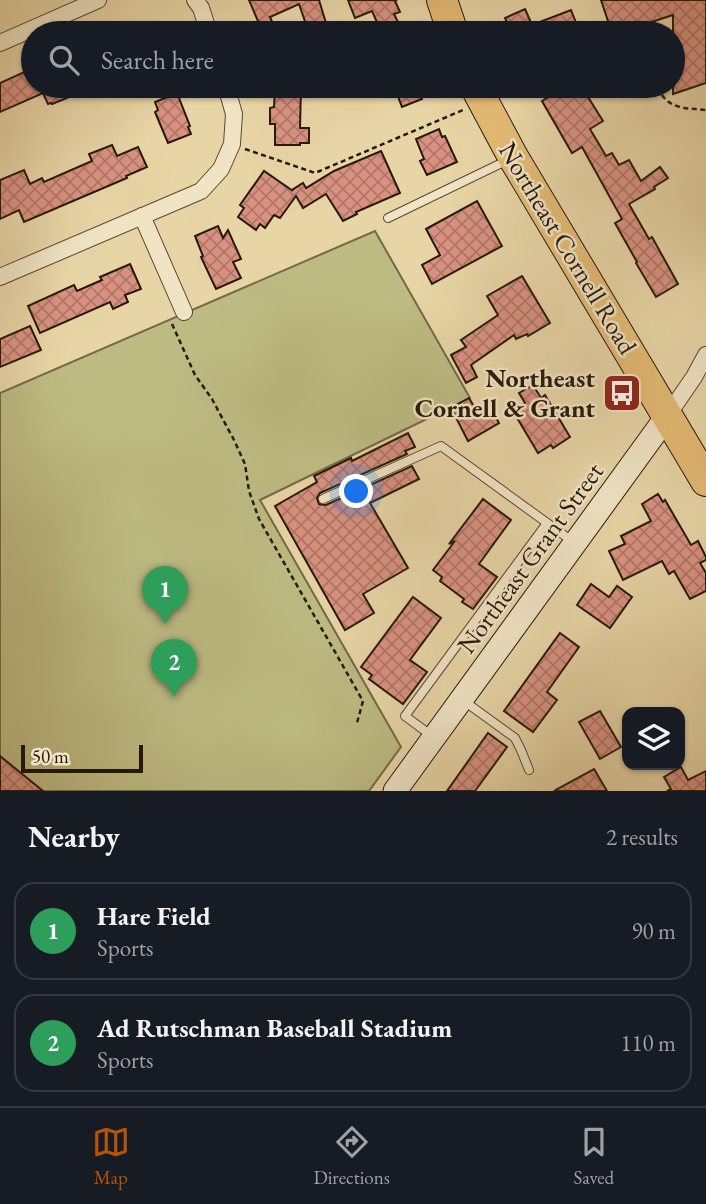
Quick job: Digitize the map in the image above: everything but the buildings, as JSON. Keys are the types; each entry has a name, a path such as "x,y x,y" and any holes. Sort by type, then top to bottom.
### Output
{"highway":[{"path":"442,0 449,21"},
{"name":"Northeast Cornell Road","path":"469,98 513,157 706,481"}],"street":[{"path":"50,21 98,0"},
{"path":"195,0 205,21"},
{"path":"0,43 21,34"},
{"path":"0,277 201,191 221,169 232,144 234,114 229,98"},
{"path":"142,216 177,317"},
{"name":"Northeast Grant Street","path":"395,791 668,415 706,355"}],"lane":[{"path":"388,218 513,157"},
{"path":"323,499 440,446 575,543"},
{"path":"434,738 405,716 547,523"},
{"path":"462,699 515,738 529,770"}],"path":[{"path":"232,144 315,173 469,98"},
{"path":"665,98 676,106 706,110"},
{"path":"177,317 195,375 212,399 245,464 249,491 259,519 363,701 357,723"}],"shaded area":[{"path":"375,231 470,398 260,500 401,747 369,791 0,791 0,393"}],"place":[{"name":"Northeast Cornell & Grant","path":"622,393"},
{"name":"Hare Field","path":"165,624"},
{"name":"Ad Rutschman Baseball Stadium","path":"174,697"}]}
